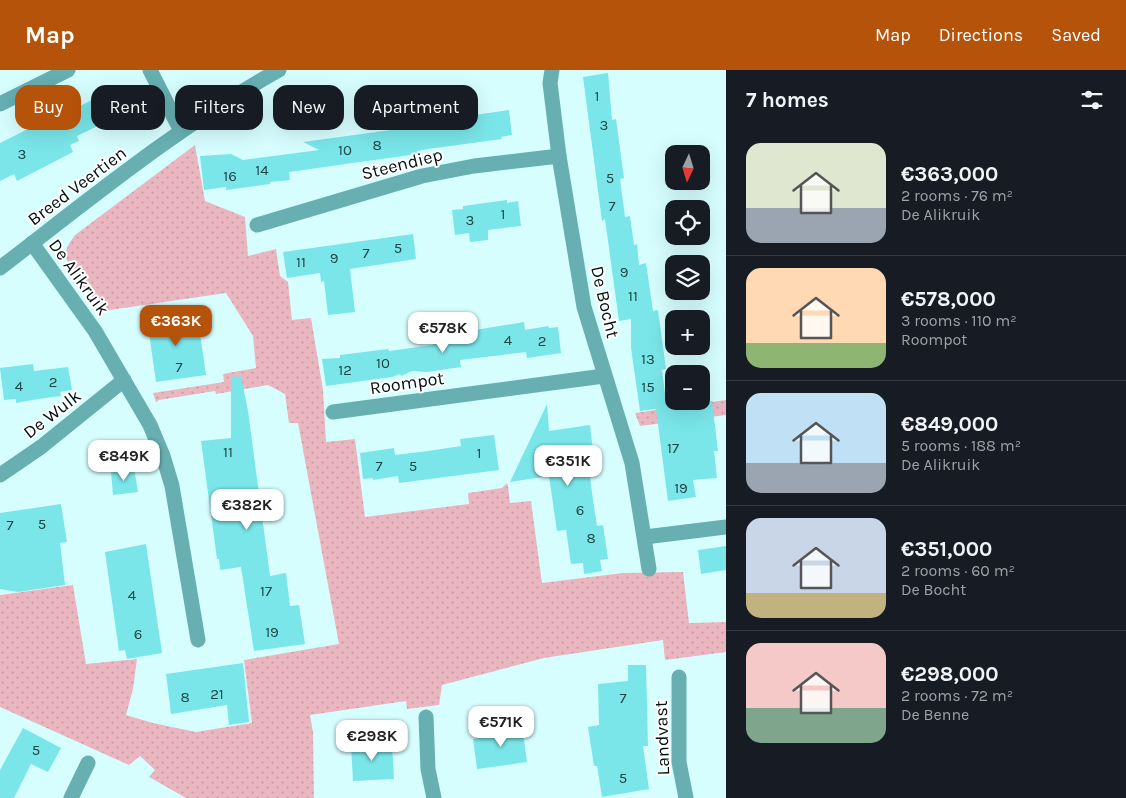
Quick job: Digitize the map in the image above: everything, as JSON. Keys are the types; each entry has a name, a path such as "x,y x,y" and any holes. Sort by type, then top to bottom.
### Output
{"street":[{"path":"0,104 68,70"},
{"path":"150,70 182,131"},
{"name":"Breed Veertien","path":"0,268 182,131 279,70"},
{"name":"De Bocht","path":"552,70 550,83 584,307 632,463 649,569"},
{"name":"Steendiep","path":"257,225 422,176 474,166 560,156"},
{"name":"De Alikruik","path":"32,243 95,331 150,425 163,456 170,478 198,640"},
{"name":"Roompot","path":"333,412 604,376"},
{"name":"De Wulk","path":"0,476 41,447 124,380"},
{"path":"645,537 726,526"},
{"name":"Landvast","path":"680,677 679,762 686,798"},
{"path":"426,717 428,769 434,798"},
{"path":"71,798 88,763"}],"shaded area":[{"path":"195,145 205,201 245,217 248,256 276,249 280,276 288,282 292,320 311,318 323,390 326,442 355,439 365,517 469,504 468,493 502,488 507,483 510,503 531,501 542,583 623,573 683,572 689,623 726,622 726,652 665,660 663,640 544,658 442,685 439,705 407,709 406,701 310,715 313,732 314,798 186,798 149,777 155,770 140,756 129,765 0,707 0,595 73,585 86,664 137,659 133,689 126,715 196,732 252,723 244,660 339,644 298,423 289,423 285,394 268,385 216,394 215,391 156,402 153,393 224,382 223,374 256,368 253,336 226,293 103,311 71,268 66,256 66,250 75,235"},
{"path":"726,400 726,415 640,426 635,413 665,409 710,410 710,402"}],"building":[{"path":"608,73 612,120 616,119 624,178 620,179 625,217 630,216 634,245 637,244 639,265 646,263 653,311 658,310 665,365 665,369 662,370 665,410 710,410 710,401 712,401 718,451 714,451 717,478 693,480 696,497 668,501 656,409 640,411 631,348 631,319 619,321 605,219 602,221 583,77"},
{"path":"91,100 91,129 77,136 79,141 70,145 73,152 17,181 14,174 0,181 0,143 26,130 81,130 81,106"},
{"path":"509,110 512,135 501,137 502,139 417,151 417,154 289,172 290,180 270,182 270,184 226,190 226,187 204,190 200,156 231,154 243,160 319,150 303,142 391,130 478,130 478,115"},
{"path":"507,200 507,203 518,201 521,226 488,230 488,240 470,242 469,233 455,235 452,210 463,209 463,206"},
{"path":"413,234 416,259 350,269 355,312 328,315 324,281 321,282 320,273 287,278 283,252"},
{"path":"197,313 206,375 156,382 147,319"},
{"path":"524,322 525,330 548,326 549,328 558,327 561,353 527,358 526,352 460,360 461,367 427,372 412,371 401,376 400,374 392,377 326,386 322,359 340,358 340,355 433,345 433,342 457,339 457,333"},
{"path":"33,364 34,371 68,367 72,390 60,392 61,396 16,403 16,399 4,400 0,368"},
{"path":"241,376 248,411 270,576 286,573 290,606 299,605 305,644 254,651 241,567 220,570 219,559 217,559 201,441 231,438 231,377"},
{"path":"547,404 549,431 590,425 594,459 588,460 592,493 597,526 603,525 608,559 600,560 602,571 584,574 583,563 571,564 566,530 557,531 549,476 510,482"},
{"path":"494,435 499,470 399,483 398,476 373,480 373,478 363,479 360,453 394,448 395,455 428,451 461,446 460,439"},
{"path":"134,468 138,492 113,495 111,471"},
{"path":"61,504 67,542 60,543 65,585 18,592 0,589 0,513"},
{"path":"146,544 162,653 127,659 125,650 119,651 105,552"},
{"path":"726,546 726,570 701,574 698,550"},
{"path":"243,663 249,722 229,725 227,705 171,714 166,674"},
{"path":"628,665 646,665 648,746 643,746 649,789 602,797 597,766 594,766 588,727 599,725 598,684 628,681"},
{"path":"522,725 527,762 477,769 473,739 492,736 491,729"},
{"path":"23,728 61,748 48,772 31,764 14,798 0,798 0,770"},
{"path":"392,743 394,779 353,781 351,745"}]}
